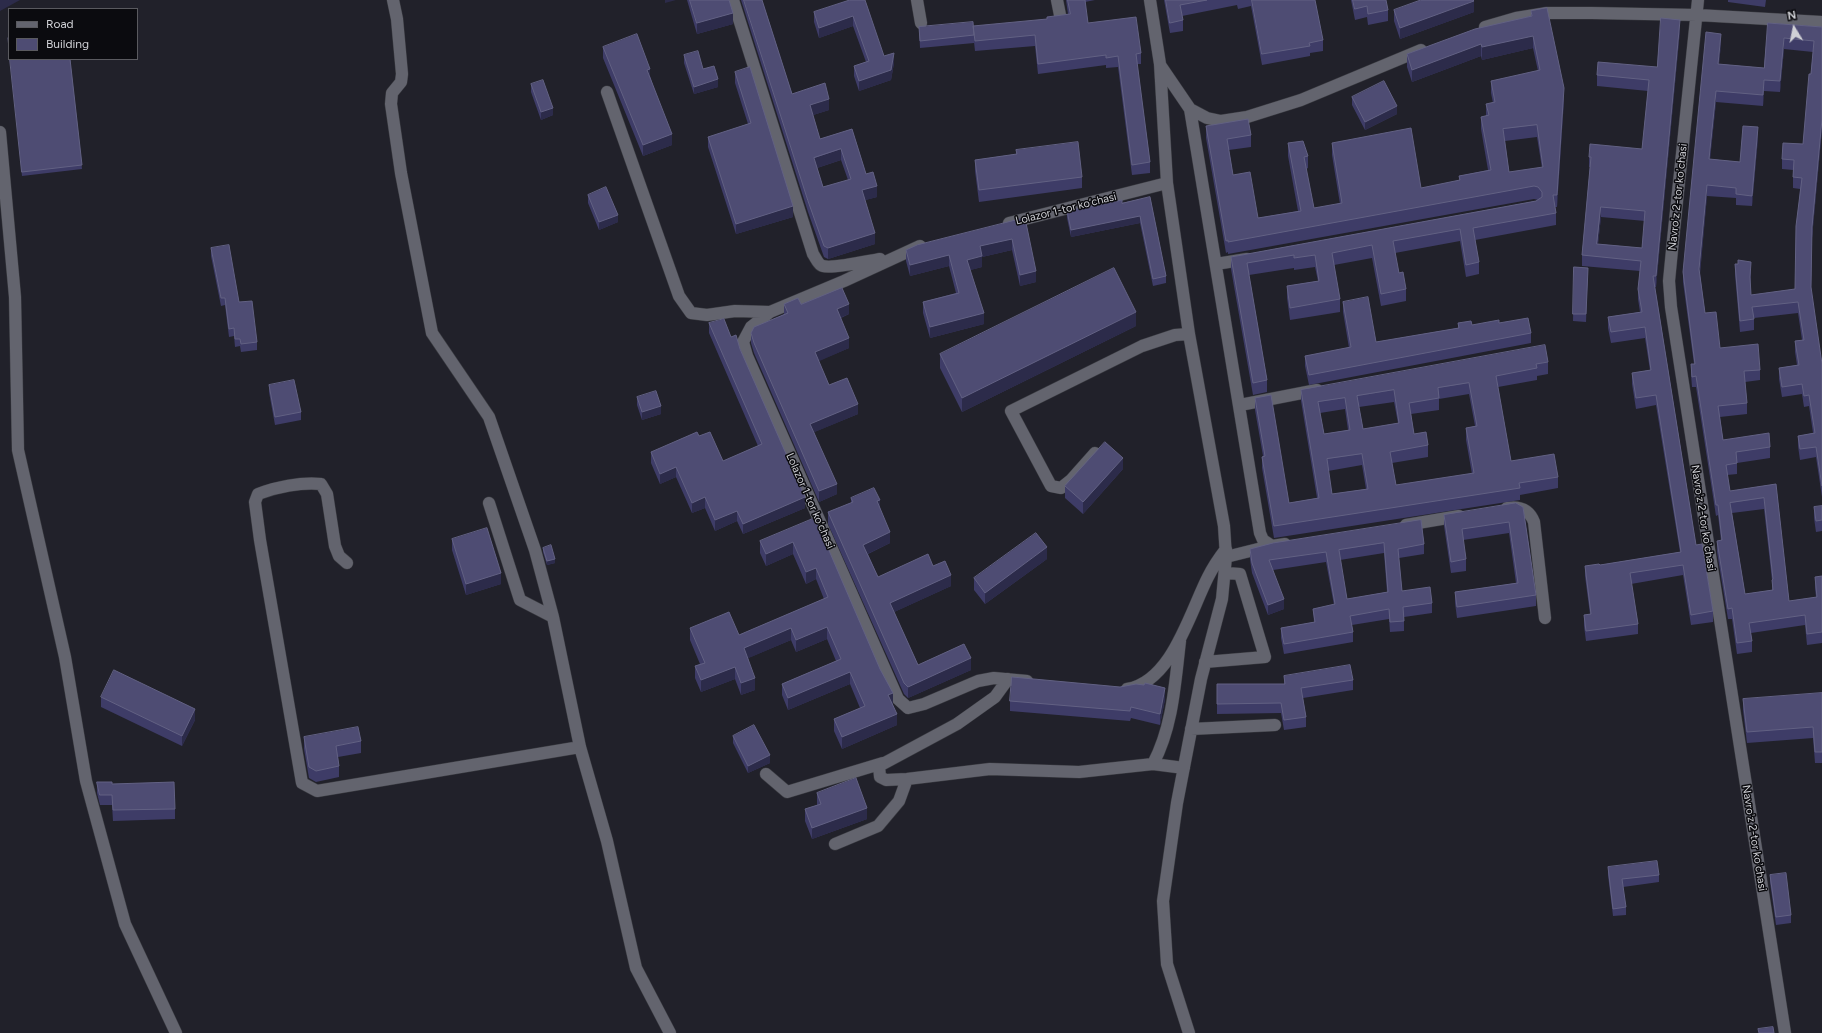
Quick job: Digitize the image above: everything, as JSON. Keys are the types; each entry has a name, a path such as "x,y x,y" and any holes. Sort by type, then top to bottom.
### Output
{"street":[{"path":"392,0 397,19 402,74 401,82 392,92 391,104 401,174 432,333 489,417 535,550 554,617 580,747 607,841 636,968 670,1033"},
{"path":"734,0 811,246 818,262 823,266 834,266 893,257"},
{"path":"918,0 921,23"},
{"path":"1057,0 1060,15"},
{"path":"1150,0 1160,64 1167,183 1189,334 1224,526 1226,553 1226,573 1222,599 1191,729 1177,803 1163,902 1167,964 1189,1033"},
{"path":"1698,0 1669,281 1671,307 1785,1033"},
{"path":"1473,31 1516,18 1547,14 1592,13 1697,15 1822,22"},
{"path":"1190,109 1207,118 1221,121 1247,117 1301,100 1430,47"},
{"path":"1160,64 1190,109 1260,533 1263,540 1272,546"},
{"path":"607,92 679,296 691,313 707,316 735,311 770,312"},
{"path":"0,132 14,297 18,450 65,657 88,789 125,924 176,1033"},
{"name":"Lolazor 1-tor ko‘chasi","path":"996,226 1167,183"},
{"name":"Lolazor 1-tor ko‘chasi","path":"928,242 844,281 770,312 751,327 743,342 747,356 898,699 908,708 924,704 978,681 994,678 1038,682"},
{"path":"1216,264 1255,257"},
{"path":"1095,453 1071,480 1060,488 1051,486 1011,410 1142,346 1175,336 1189,334"},
{"path":"1240,405 1332,388"},
{"path":"347,563 338,556 335,546 327,494 321,484 310,483 267,490 258,494 255,502 260,540 302,783 317,792 580,747"},
{"path":"489,503 520,600 554,617"},
{"path":"1493,511 1517,507 1525,510 1531,515 1534,522 1545,618"},
{"path":"1394,527 1470,515"},
{"path":"1113,689 1138,687 1158,671 1180,640 1207,578 1226,553 1295,542"},
{"path":"1206,662 1265,657 1240,574 1226,573"},
{"path":"1153,764 1162,747 1174,702 1180,640"},
{"path":"766,774 787,792 883,763 957,724 995,697 1008,679"},
{"path":"1191,729 1275,725"},
{"path":"883,763 879,766 880,777 886,780 908,779 990,768 1079,772 1153,764 1184,768"},
{"path":"835,844 878,826 899,801 908,779"}],"building":[{"path":"690,0 729,0 733,13 697,23"},
{"path":"744,0 762,0 792,94 825,83 829,99 810,105 820,139 852,129 866,174 873,172 877,186 862,190 875,233 828,248 824,246 808,201","holes":["841,149 851,179 823,187 814,158"]},
{"path":"850,0 865,0 884,56 894,53 891,70 859,81 854,66 869,61 853,16 819,28 814,12"},
{"path":"1068,0 1085,0 1088,23 1136,17 1141,53 1136,54 1150,162 1132,165 1118,56 1106,58 1106,55 1038,64 1035,35 975,41 973,26 1047,19 1047,17 1070,14"},
{"path":"1166,0 1207,0 1180,5 1183,20 1170,23"},
{"path":"1252,0 1315,0 1323,40 1309,43 1310,46 1262,54"},
{"path":"1353,0 1386,0 1388,10 1368,14 1367,6 1355,9"},
{"path":"1421,0 1474,1 1400,28 1394,10"},
{"path":"1547,8 1564,88 1557,195 1553,195 1556,213 1473,228 1479,262 1466,265 1460,229 1393,241 1399,273 1403,272 1406,289 1381,294 1372,245 1332,253 1340,299 1290,308 1287,286 1319,281 1315,255 1294,258 1294,255 1247,263 1267,380 1253,383 1231,257 1536,201 1542,197 1542,192 1538,187 1534,186 1228,242 1228,240 1226,241 1206,126 1248,119 1251,135 1227,139 1233,175 1250,172 1258,218 1301,211 1288,143 1303,141 1308,156 1304,157 1314,208 1342,203 1332,143 1411,128 1421,188 1460,180 1459,176 1491,170 1481,117 1489,115 1486,104 1495,102 1491,81 1540,70 1533,36 1482,47 1481,44 1412,70 1407,54 1475,29 1532,16 1531,11","holes":["1537,125 1543,167 1509,172 1503,129"]},
{"path":"1661,18 1680,20 1656,276 1653,276 1696,545 1702,544 1713,611 1691,615 1683,565 1630,573 1638,624 1586,631 1584,615 1591,614 1585,566 1681,552 1656,395 1636,398 1632,373 1651,370 1645,327 1611,332 1608,317 1642,312 1638,289 1641,261 1582,255 1591,157 1589,157 1590,144 1642,149 1649,80 1597,75 1598,62 1657,67","holes":["1601,207 1645,211 1642,248 1597,244"]},
{"path":"973,22 974,35 920,41 919,27"},
{"path":"1768,23 1822,27 1822,119 1812,227 1811,287 1822,364 1822,486 1816,447 1800,449 1798,436 1815,433 1809,395 1804,396 1802,384 1782,387 1779,368 1799,365 1795,341 1804,340 1798,302 1752,307 1754,319 1740,321 1735,264 1738,264 1738,260 1751,262 1751,295 1795,289 1796,226 1802,178 1793,177 1794,160 1782,159 1783,143 1803,144 1809,74 1811,74 1814,41 1784,38 1780,81 1764,80 1763,95 1716,91 1709,159 1740,162 1743,126 1758,127 1752,196 1736,194 1736,188 1707,185 1699,269 1705,313 1716,312 1720,348 1758,344 1760,370 1744,371 1747,403 1718,406 1723,440 1769,433 1770,447 1736,452 1737,463 1726,465 1730,491 1776,484 1789,601 1817,597 1815,577 1822,576 1822,632 1807,634 1805,615 1749,623 1752,641 1737,643 1732,608 1728,609 1717,541 1722,540 1718,505 1716,505 1696,376 1692,377 1691,364 1695,364 1683,272 1706,32 1721,34 1718,64 1764,68","holes":["1764,498 1773,590 1745,594 1730,503"]},
{"path":"637,34 650,69 647,70 672,134 643,145 603,47"},
{"path":"698,51 703,69 714,66 718,79 694,87 684,55"},
{"path":"10,60 70,60 82,165 22,172"},
{"path":"750,67 793,206 736,224 708,137 751,123 735,72"},
{"path":"543,80 553,108 541,112 531,84"},
{"path":"1384,81 1397,106 1365,122 1352,97"},
{"path":"1078,142 1082,177 979,190 975,160 1017,154 1016,150"},
{"path":"606,187 618,215 599,222 588,195"},
{"path":"1150,197 1166,276 1153,279 1140,216 1071,230 1067,211 1122,200 1122,203"},
{"path":"1025,218 1036,271 1020,275 1012,239 980,246 982,256 967,260 984,313 930,327 923,302 959,293 949,255 910,265 906,250 917,245"},
{"path":"229,245 239,302 252,301 257,342 241,344 240,339 235,339 234,328 229,329 225,298 221,298 211,248"},
{"path":"1574,267 1588,268 1586,314 1573,314"},
{"path":"1114,268 1136,312 962,398 940,354"},
{"path":"842,288 849,304 837,309 849,338 815,352 829,385 847,378 858,404 810,424 837,484 819,491 751,333 754,327 788,313 784,304 798,298 801,304"},
{"path":"1368,297 1376,342 1459,328 1458,323 1471,321 1472,325 1499,320 1499,323 1528,318 1531,333 1309,375 1305,356 1351,347 1343,302"},
{"path":"724,319 731,337 736,335 740,349 805,497 743,524 737,511 715,520 705,497 692,503 676,467 660,474 651,452 697,432 699,436 710,432 723,461 762,444 709,323"},
{"path":"1545,345 1548,362 1536,364 1537,368 1496,376 1511,461 1554,454 1558,477 1519,483 1520,488 1274,526 1262,457 1265,456 1255,398 1271,395 1289,503 1319,498 1301,390","holes":["1469,383 1477,426 1466,428 1474,473 1396,485 1390,452 1428,445 1426,432 1414,434 1409,403 1439,398 1438,388","1394,390 1399,423 1363,429 1357,396","1345,398 1350,430 1324,434 1318,402","1362,454 1368,489 1332,494 1327,459"]},
{"path":"294,380 301,412 275,417 269,385"},
{"path":"656,391 661,406 642,412 637,397"},
{"path":"1105,442 1123,458 1083,502 1065,486"},
{"path":"874,488 880,500 877,501 890,532 863,545 878,577 928,554 933,566 945,561 951,575 890,603 918,665 964,644 971,658 908,687 904,683 828,512 853,502 851,498"},
{"path":"1516,503 1523,507 1536,595 1457,607 1455,592 1518,583 1509,522 1462,529 1466,559 1451,562 1444,515"},
{"path":"1822,506 1822,520 1816,521 1814,507"},
{"path":"815,518 880,669 893,693 888,695 897,714 842,737 834,719 865,706 850,672 788,698 782,684 841,659 827,627 796,640 791,628 744,648 755,678 741,683 735,667 701,680 695,666 705,663 690,628 729,612 739,635 828,597 816,568 806,572 793,542 766,554 760,541"},
{"path":"1421,520 1424,544 1398,549 1402,591 1430,587 1432,603 1403,607 1404,621 1390,622 1389,609 1350,616 1353,632 1284,644 1281,628 1315,622 1313,609 1335,604 1326,552 1269,560 1284,599 1268,605 1252,563 1250,549 1273,543","holes":["1384,543 1388,592 1347,599 1339,550"]},
{"path":"487,528 501,573 466,584 452,539"},
{"path":"1036,533 1047,547 985,593 974,578"},
{"path":"551,545 555,559 547,561 543,548"},
{"path":"1350,665 1353,680 1301,688 1306,717 1284,720 1281,703 1217,704 1217,684 1285,684 1284,676"},
{"path":"114,670 195,709 182,736 101,697"},
{"path":"1012,677 1120,687 1136,684 1144,685 1145,683 1165,688 1160,714 1131,707 1130,711 1010,701"},
{"path":"1822,693 1822,752 1815,752 1813,727 1747,732 1743,699"},
{"path":"754,725 770,755 748,766 733,736"},
{"path":"358,727 361,741 336,746 339,766 316,771 309,767 304,737"},
{"path":"856,778 867,808 812,828 805,809 821,804 817,793"},
{"path":"97,782 112,782 112,784 174,782 175,809 113,810 112,795 100,795"},
{"path":"1657,861 1659,875 1622,879 1626,907 1613,909 1608,867"},
{"path":"1786,873 1791,915 1776,917 1770,875"},
{"path":"1773,1027 1774,1033 1759,1033 1758,1029"}]}
